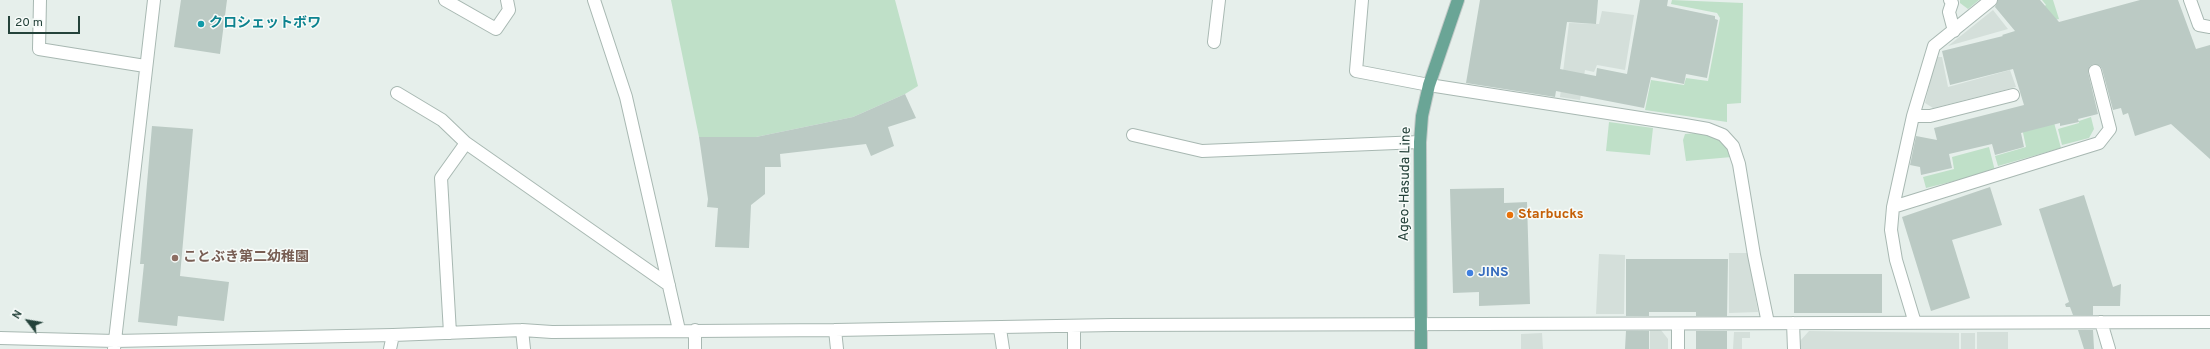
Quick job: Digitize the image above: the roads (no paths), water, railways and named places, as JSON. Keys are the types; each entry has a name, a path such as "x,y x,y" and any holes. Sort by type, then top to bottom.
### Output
{"main road":[{"name":"Ageo-Hasuda Line","path":"1421,349 1420,142 1422,116 1429,85 1458,0"}],"street":[{"path":"40,0 39,49 145,66"},
{"path":"115,345 145,66 154,0"},
{"path":"445,0 496,29 509,10 507,0"},
{"path":"594,0 626,97 679,330"},
{"path":"1214,42 1219,0"},
{"path":"1362,0 1356,71 1429,85 1685,124 1708,129 1724,135 1733,146 1739,164 1754,255 1768,323"},
{"path":"1950,0 1952,3 1949,12 1954,31"},
{"path":"1915,323 1896,260 1891,230 1893,207 1913,116 1934,46 1991,0"},
{"path":"2190,0 2199,25 2210,27"},
{"path":"1893,207 2099,143 2110,129 2095,71"},
{"path":"397,93 442,120 466,142 669,285"},
{"path":"1913,116 1930,116 2012,95"},
{"path":"1133,136 1202,151 1420,142"},
{"path":"450,333 441,178 466,142"},
{"path":"2101,322 2109,349"},
{"path":"0,338 115,345 522,330 552,332 1000,329 1112,325 2210,322"},
{"path":"1794,323 1794,349"},
{"path":"1678,324 1678,349"},
{"path":"1074,326 1074,349"},
{"path":"1000,329 1003,349"},
{"path":"522,330 524,349"},
{"path":"695,330 695,349"},
{"path":"835,330 837,349"},
{"path":"390,349 393,335"}],"place":[{"name":"クロシェットボワ","path":"201,24"},
{"name":"Starbucks","path":"1510,215"},
{"name":"ことぶき第二幼稚園","path":"175,258"},
{"name":"JINS","path":"1470,273"}]}
